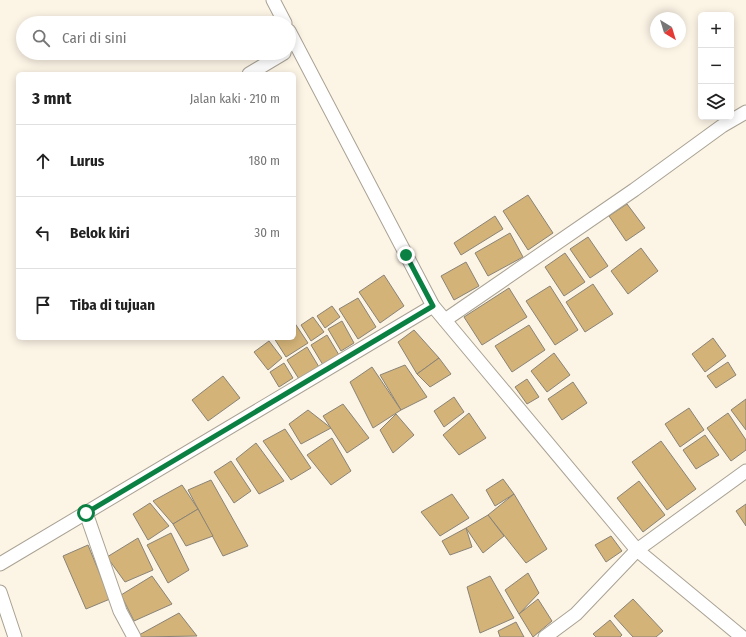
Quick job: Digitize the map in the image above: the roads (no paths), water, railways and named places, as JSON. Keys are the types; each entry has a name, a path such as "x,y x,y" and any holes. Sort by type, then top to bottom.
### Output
{"street":[{"path":"273,0 281,16"},
{"path":"296,54 433,306 637,550 742,637"},
{"path":"252,72 272,60"},
{"path":"445,320 634,190 722,126 746,112"},
{"path":"0,564 433,306"},
{"path":"545,637 576,614 637,550 746,471"},
{"path":"86,513 120,611 134,637"},
{"path":"0,592 15,637"}]}
